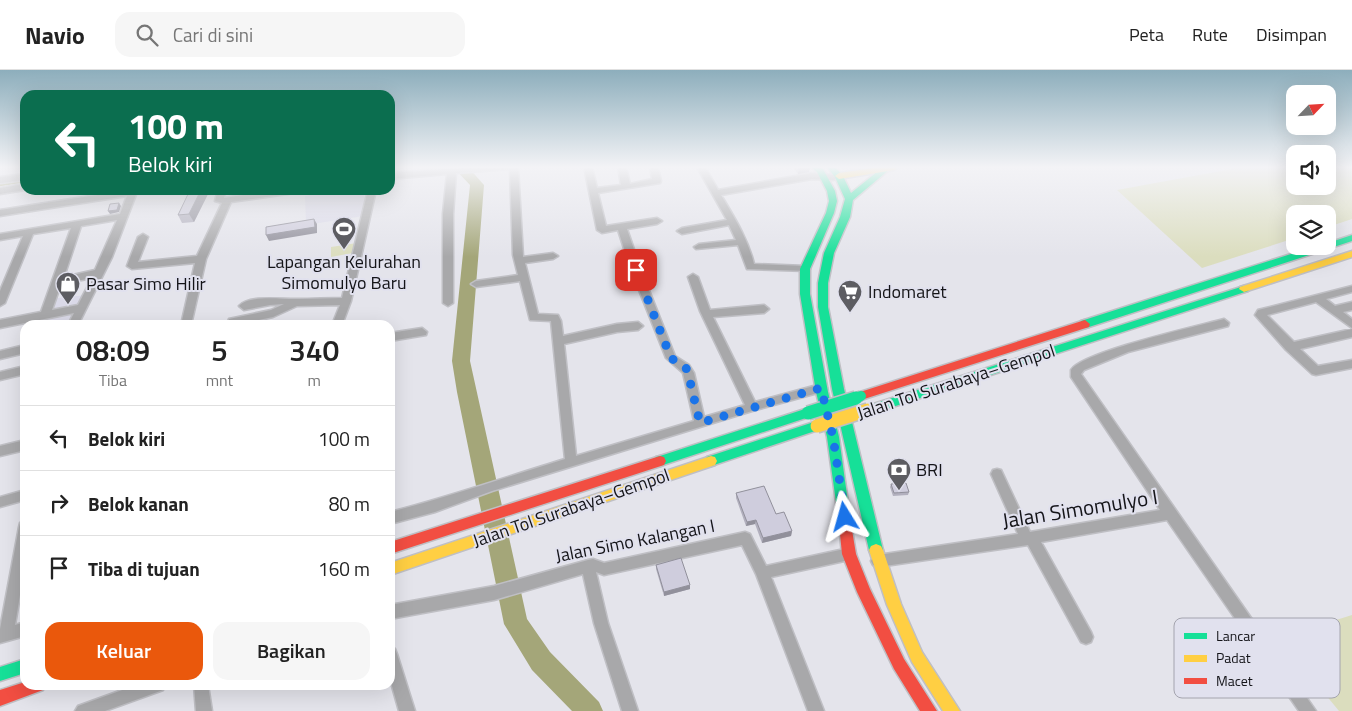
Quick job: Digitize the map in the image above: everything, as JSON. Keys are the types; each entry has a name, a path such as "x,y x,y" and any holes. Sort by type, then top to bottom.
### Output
{"main road":[{"path":"832,197 830,214 814,244 805,269 805,294 821,388 833,437 850,554 864,592 899,664 930,711"},
{"path":"851,197 849,199 845,217 829,253 823,283 823,307 838,388 878,561 894,605 917,657 952,711"},
{"name":"Jalan Tol Surabaya–Gempol","path":"395,546 1352,238"},
{"name":"Jalan Tol Surabaya–Gempol","path":"395,567 817,426 1352,254"},
{"path":"899,664 917,657"},
{"path":"0,674 20,668"},
{"path":"0,698 23,690"}],"street":[{"path":"0,213 102,197"},
{"path":"76,320 99,273 131,197"},
{"path":"220,197 219,200 227,201 252,197"},
{"path":"339,320 346,302 370,197"},
{"path":"448,303 448,214 452,197"},
{"path":"516,197 520,261 534,317 555,319 559,341 571,463"},
{"path":"594,197 602,230 657,221"},
{"path":"719,197 742,242 750,268 805,269"},
{"path":"187,320 201,259 227,201"},
{"path":"0,237 123,216"},
{"path":"682,231 732,222"},
{"path":"46,314 77,224"},
{"path":"622,228 636,270 671,358 686,368 700,423"},
{"path":"0,303 29,233"},
{"path":"144,237 132,266 201,259"},
{"path":"699,247 742,242"},
{"path":"520,261 553,256"},
{"path":"58,281 99,273"},
{"path":"476,284 524,277"},
{"path":"693,277 708,314 752,407"},
{"path":"1352,289 1260,315 1290,347 1318,371 1352,364"},
{"path":"1317,298 1352,324"},
{"path":"244,306 273,300 285,300 296,303 346,302"},
{"path":"242,320 273,313 296,303"},
{"path":"1335,310 1352,306"},
{"path":"0,324 82,308"},
{"path":"708,314 764,309"},
{"path":"1169,514 1075,374 1076,370 1125,350 1224,323"},
{"path":"559,341 617,328 638,326"},
{"path":"395,336 422,332"},
{"path":"1290,347 1352,333"},
{"path":"0,355 20,351"},
{"path":"0,376 20,371"},
{"path":"395,517 435,506 486,488 752,407 821,388"},
{"path":"0,451 20,446"},
{"path":"997,474 1029,538 1086,637"},
{"path":"0,502 20,496"},
{"name":"Jalan Simomulyo I","path":"878,561 1169,514 1242,618"},
{"name":"Jalan Simo Kalangan I","path":"395,611 494,593 588,566 594,565 604,569 746,538 762,573 816,711"},
{"path":"20,552 3,636 20,631"},
{"path":"762,573 850,554"},
{"path":"588,566 602,623 630,711"},
{"path":"395,671 407,711"},
{"path":"82,711 143,690"},
{"path":"202,690 204,711"},
{"name":"Jalan Simomulyo I","path":"1299,698 1308,711"}],"shaded area":[{"path":"305,197 364,197 363,216 306,225"},
{"name":"Pasar Simo Hilir","path":"87,295 74,320 40,320 42,315 52,313 57,298"}],"green space":[{"path":"1125,197 1352,197 1352,219 1336,224 1336,205 1286,205 1286,241 1202,268"},
{"name":"Lapangan Kelurahan Simomulyo Baru","path":"357,243 358,252 331,257 331,247"},
{"path":"1352,615 1352,711 1339,711 1328,698 1340,698 1340,619"}],"building":[{"path":"187,197 198,197 189,214 178,215"},
{"path":"119,203 117,210 108,211 110,204"},
{"path":"314,219 315,227 266,235 266,227"},
{"path":"906,483 909,492 894,493 891,484"},
{"path":"764,486 776,514 784,512 792,531 763,538 756,520 747,522 736,493"},
{"path":"681,558 690,585 664,592 656,565"}],"waterway":[{"path":"476,197 461,361 516,624 541,661 590,711"}],"traffic: fast":[{"path":"832,197 830,213 805,269 805,294 822,392 833,437 845,524"},
{"path":"848,197 845,217 829,253 823,283 823,307 838,389 876,550"},
{"path":"1085,324 1352,238"},
{"path":"868,410 1244,289"},
{"path":"808,413 861,396"},
{"path":"660,461 808,413"},
{"path":"711,461 817,426"},
{"path":"0,674 20,668"}],"traffic: slow":[{"path":"1244,289 1352,254"},
{"path":"817,426 868,410"},
{"path":"395,567 711,461"},
{"path":"876,550 894,605 917,657 952,711"}],"traffic: jam":[{"path":"861,396 1085,324"},
{"path":"395,546 660,461"},
{"path":"845,524 849,554 864,592 899,664 929,711"},
{"path":"0,698 23,690"}],"place":[{"name":"Lapangan Kelurahan Simomulyo Baru","path":"344,250"},
{"name":"Pasar Simo Hilir","path":"68,305"},
{"name":"Indomaret","path":"850,313"},
{"name":"BRI","path":"899,491"}],"route":[{"path":"636,270 671,358 686,368 695,396 700,423 821,388 833,437 845,517"}]}
